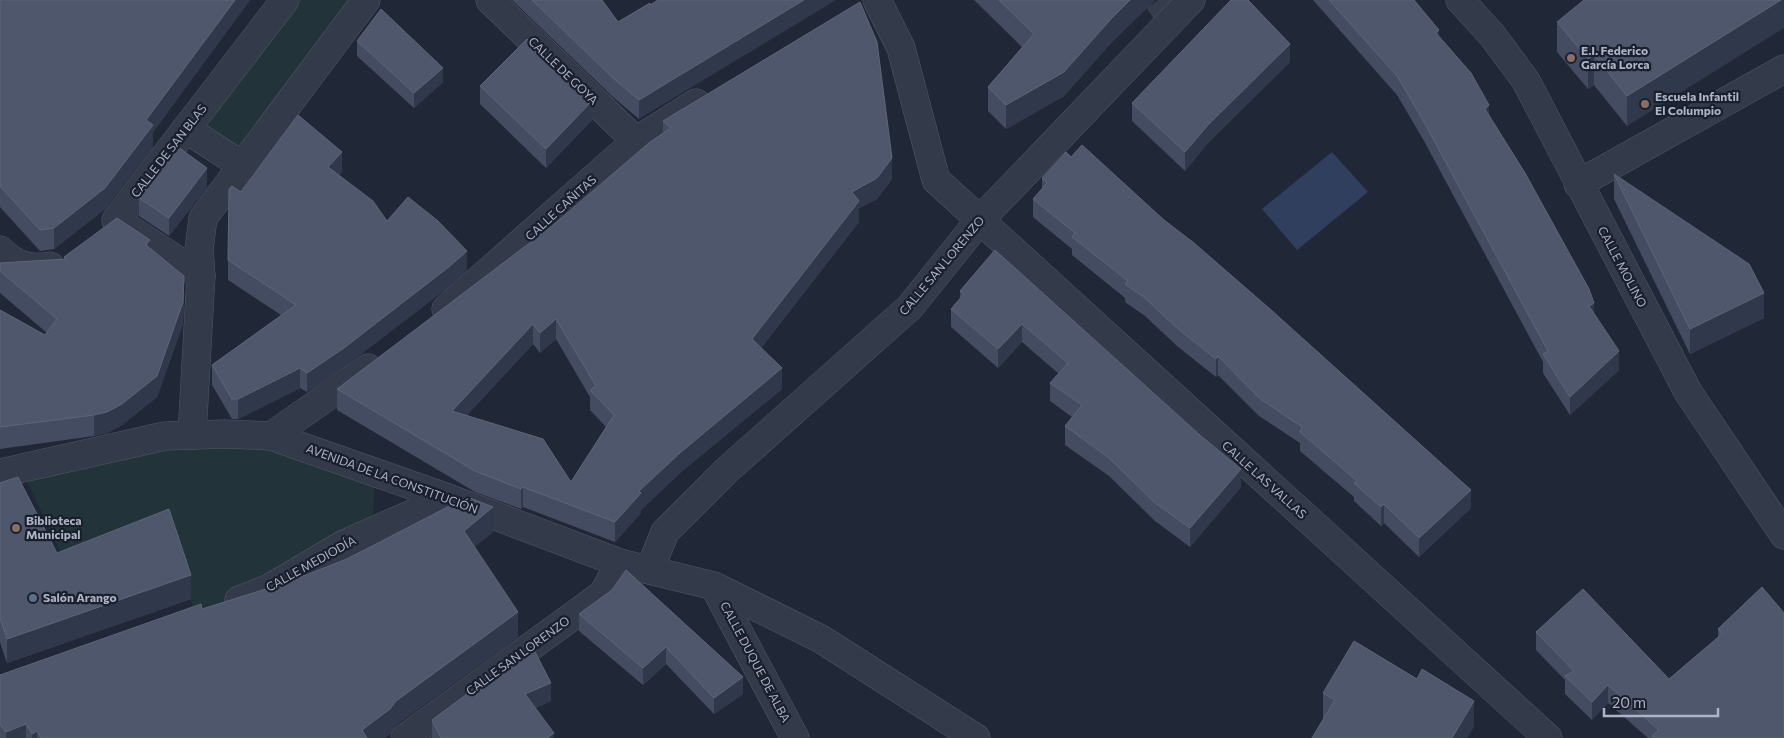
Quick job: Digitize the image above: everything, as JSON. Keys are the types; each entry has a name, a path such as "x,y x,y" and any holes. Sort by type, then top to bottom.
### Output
{"street":[{"name":"CALLE DE SAN BLAS","path":"95,236 116,220 285,0"},
{"path":"192,435 202,276 198,249 204,218 366,0"},
{"name":"CALLE DE GOYA","path":"490,0 636,141"},
{"name":"CALLE LAS VALLAS","path":"877,0 901,48 936,180 1548,738"},
{"name":"CALLE SAN LORENZO","path":"650,570 665,532 727,470 910,307 980,221 1191,0"},
{"name":"CALLE MOLINO","path":"1460,0 1492,35 1526,81 1688,392 1784,535"},
{"path":"1578,184 1784,69"},
{"name":"CALLE CAÑITAS","path":"430,321 460,298 636,141 716,90"},
{"path":"186,129 243,166"},
{"path":"116,220 202,276"},
{"path":"0,250 12,262 35,268 60,264 74,253"},
{"path":"271,436 391,350"},
{"name":"AVENIDA DE LA CONSTITUCIÓN","path":"0,473 165,436 271,436 448,498 620,563 714,586 821,639 976,738"},
{"name":"CALLE MEDIODÍA","path":"214,608 268,589 344,544 448,498"},
{"name":"CALLE SAN LORENZO","path":"405,738 603,594 620,563"},
{"name":"CALLE DUQUE DE ALBA","path":"714,586 795,738"}],"shaded area":[{"path":"285,0 362,0 243,166 186,129"},
{"path":"224,434 375,473 372,532 268,589 196,615 168,533 70,572 21,468"}],"water":[{"path":"1332,152 1368,192 1297,250 1262,209"}],"building":[{"path":"0,0 235,0 146,120 153,125 105,188 54,228 40,230 0,186"},
{"path":"532,0 602,0 618,22 658,0 804,0 639,100 613,78"},
{"path":"999,0 1130,0 1064,72 1006,105 988,87 1034,34"},
{"path":"1231,0 1248,0 1290,44 1208,125 1185,152 1132,103"},
{"path":"1329,0 1414,0 1439,30 1436,33 1471,73 1489,105 1485,109 1525,173 1589,289 1594,303 1589,306 1619,351 1570,397 1543,354 1548,351 1424,122 1397,76"},
{"path":"1584,0 1781,0 1627,96 1594,55 1588,59 1557,22"},
{"path":"860,2 877,42 892,158 877,178 852,192 859,201 752,339 782,368 681,452 639,491 641,493 615,522 475,471 337,389 552,226 650,142 671,128 663,121","holes":["556,319 596,386 590,390 614,415 571,482 543,439 452,411 533,324 540,333"]},
{"path":"381,9 443,68 414,93 357,41"},
{"path":"527,39 592,101 546,149 480,86"},
{"path":"298,115 342,152 328,167 373,201 387,221 408,197 438,221 467,251 344,348 307,373 300,368 238,399 232,399 212,365 296,305 228,260 229,189 232,186 241,192"},
{"path":"1082,145 1164,220 1194,243 1270,309 1471,490 1419,538 1384,504 1381,507 1354,483 1357,481 1300,432 1302,427 1259,398 1218,356 1216,359 1177,328 1145,298 1125,284 1128,281 1072,237 1075,233 1033,199 1047,183 1042,178 1066,152 1071,157"},
{"path":"178,147 207,168 169,218 139,198"},
{"path":"1614,174 1749,264 1764,293 1690,329"},
{"path":"117,218 150,240 146,245 184,276 183,302 157,376 122,404 107,412 0,427 0,310 45,335 57,319 0,271 0,263 66,259 64,257"},
{"path":"995,250 1201,436 1241,469 1190,528 1155,503 1109,458 1065,426 1082,405 1050,383 1068,363 1022,324 998,349 951,309 964,294 960,291"},
{"path":"18,477 57,553 169,509 191,575 7,639 0,618 0,483"},
{"path":"467,497 493,507 464,531 518,612 396,701 390,709 362,730 367,738 41,738 37,731 32,734 26,724 6,732 0,725 0,675 201,604 202,609 288,582 347,559"},
{"path":"626,570 743,677 714,698 666,647 643,668 579,614 612,590"},
{"path":"1762,587 1784,613 1784,738 1653,738 1652,736 1659,730 1608,685 1592,702 1565,676 1574,671 1536,632 1583,589 1669,679 1722,634 1718,629"},
{"path":"1354,641 1417,679 1422,669 1474,701 1452,738 1312,738 1335,700 1323,693"},
{"path":"532,646 551,683 525,694 554,733 547,738 441,738 432,720"}],"tunnel":[{"path":"1158,0 1171,19"}],"place":[{"name":"E.I. Federico García Lorca","path":"1571,58"},
{"name":"Escuela Infantil El Columpio","path":"1645,104"},
{"name":"Biblioteca Municipal","path":"16,528"},
{"name":"Salón Arango","path":"33,598"}]}
